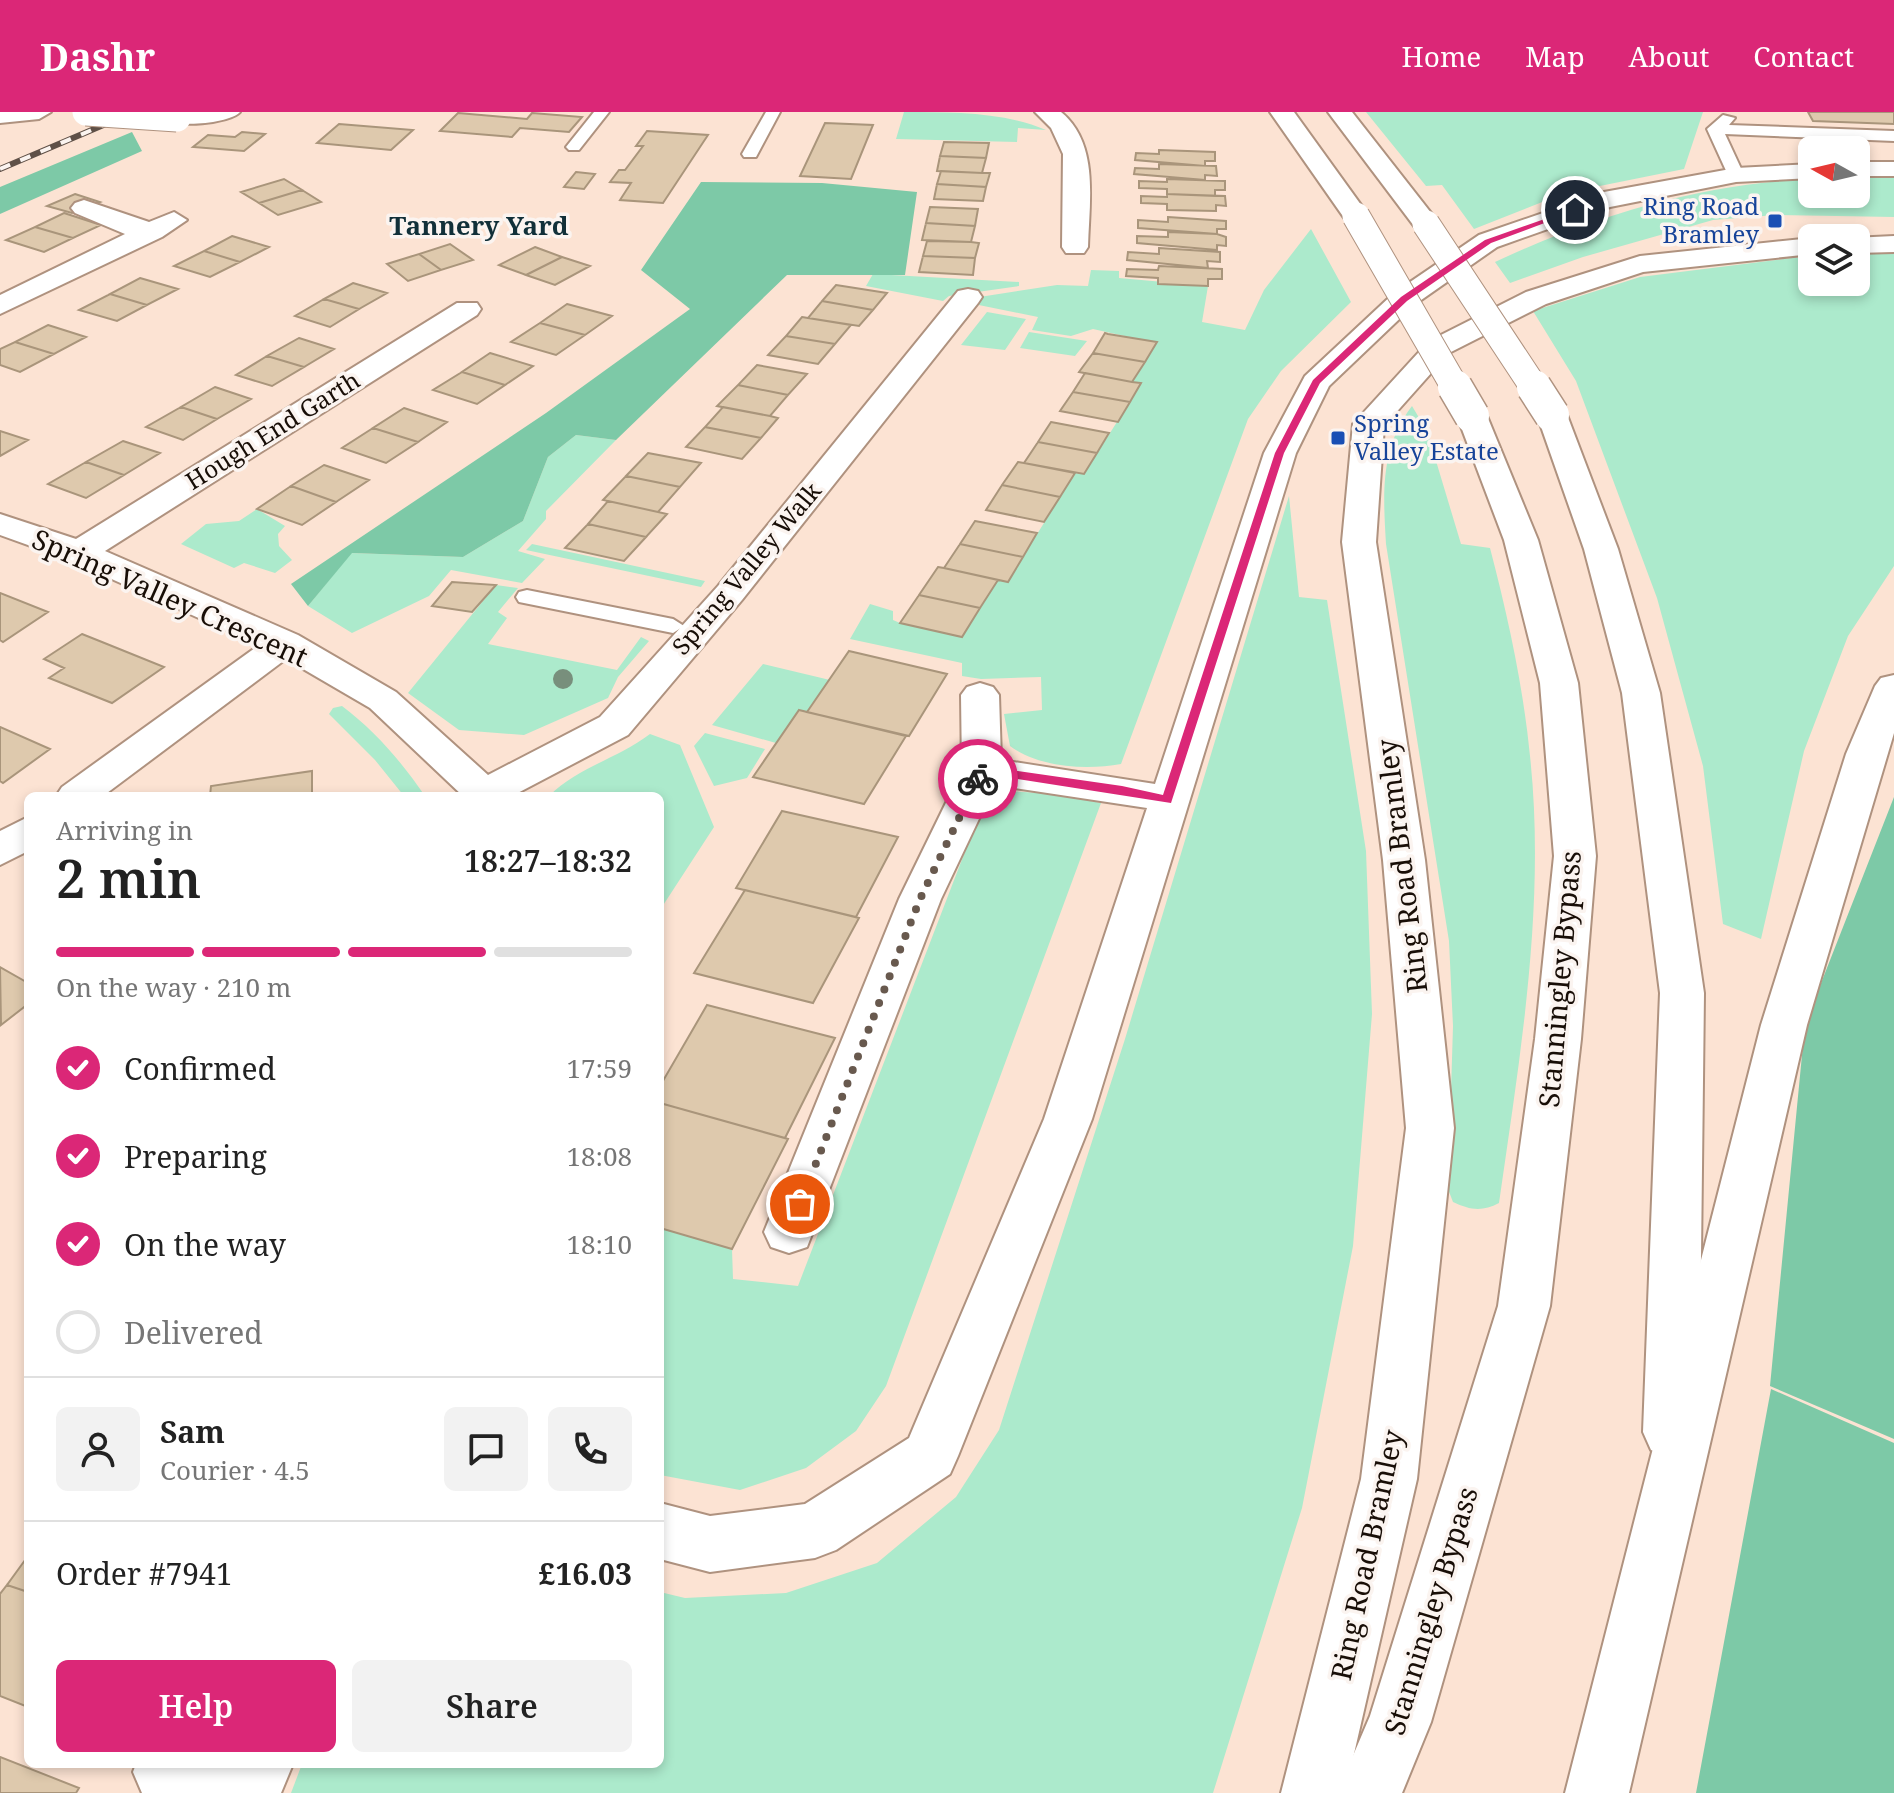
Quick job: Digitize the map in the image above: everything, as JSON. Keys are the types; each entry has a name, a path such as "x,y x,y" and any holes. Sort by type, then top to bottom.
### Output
{"main road":[{"path":"0,116 39,112"},
{"path":"86,112 177,118 228,112"},
{"path":"1047,112 1062,120 1075,143 1075,247"},
{"name":"Stanningley Bypass","path":"1282,112 1356,216 1472,416 1521,540 1559,683 1575,856 1558,1039 1524,1306 1400,1722 1369,1793"},
{"path":"1340,112 1426,224 1552,415 1601,549 1641,693 1682,993 1669,1511"},
{"path":"1870,169 1894,169"},
{"path":"664,1532 710,1544 815,1530 930,1456 1068,1119 1167,800 1280,453 1316,382 1404,299 1488,241 1604,200 1736,175 1798,172"},
{"path":"0,306 163,225 130,227 84,208"},
{"path":"1870,245 1894,244"},
{"name":"Ring Road Bramley","path":"1313,1793 1389,1479 1430,1128 1404,860 1359,542 1369,424 1439,347 1536,298 1640,264 1798,247"},
{"name":"Spring Valley Walk","path":"492,792 614,726 684,629 968,297"},
{"name":"Hough End Garth","path":"79,552 467,309"},
{"name":"Spring Valley Crescent","path":"0,524 79,552 285,643 383,700 483,792"},
{"path":"81,792 285,643"},
{"path":"1597,1793 1669,1511 1784,1025 1866,754 1894,686"},
{"path":"789,1232 920,899 982,770 980,695"},
{"path":"982,770 1122,789 1167,800"},
{"path":"0,851 24,834"},
{"path":"249,1793 259,1768"},
{"path":"165,1772 235,1793"}],"lane":[{"path":"574,147 602,112"},
{"path":"750,154 773,112"},
{"path":"1715,129 1735,112"},
{"path":"1715,129 1894,136"},
{"path":"1715,129 1736,175"},
{"path":"527,597 684,629"}],"green space":[{"path":"904,112 996,116 1046,130 1018,128 1017,142 896,139"},
{"path":"1366,112 1703,112 1684,169 1565,193 1474,229 1442,185 1426,186"},
{"path":"132,132 142,151 0,214 0,187"},
{"path":"1870,177 1894,177 1894,217 1776,215 1713,220 1583,257 1510,283 1495,262 1571,230 1649,205 1730,187 1798,180 1798,208 1870,208"},
{"path":"701,182 822,183 917,192 905,275 787,275 616,440 576,435 548,457 523,521 463,557 352,553 308,606 291,584 546,413 690,309 641,270"},
{"path":"1311,229 1351,302 1281,371 1248,419 1121,764 1064,766 1035,759 1010,746 1004,714 1042,710 1041,677 981,679 962,676 962,663 850,639 870,604 893,611 893,620 900,623 962,637 998,580 1008,581 1075,473 1084,474 1141,384 1132,382 1156,343 1093,329 1071,336 1032,330 1038,317 969,303 973,298 1057,285 1088,286 1091,270 1119,271 1119,278 1208,286 1202,322 1245,330 1264,290"},
{"path":"1894,251 1894,566 1848,636 1804,751 1761,939 1723,924 1703,766 1657,598 1576,381 1533,311 1640,277 1798,258 1798,296 1870,296 1870,253"},
{"path":"873,274 1019,282 1019,286 949,296 943,301 866,286"},
{"path":"987,312 1026,319 1005,350 961,345"},
{"path":"1029,332 1087,341 1075,356 1020,348"},
{"path":"1412,406 1427,431 1461,544 1490,548 1514,651 1530,756 1535,868 1528,980 1499,1203 1481,1209 1453,1202 1448,1189 1453,1026 1449,941 1386,544 1384,489 1389,455 1394,438"},
{"path":"576,435 616,440 546,511 546,519 518,551 545,559 522,583 451,570 429,596 352,633 308,606 351,553 463,557 523,521 548,457"},
{"path":"1289,496 1299,597 1327,600 1366,851 1372,1014 1353,1246 1302,1508 1213,1793 291,1793 300,1768 664,1768 664,1593 685,1598 786,1593 877,1563 956,1497 999,1430 1125,1039"},
{"path":"257,509 285,526 278,534 279,546 292,560 275,573 244,563 234,568 181,544 206,524 239,521"},
{"path":"532,544 705,581 701,587 526,550"},
{"path":"496,585 518,588 498,612 507,618 488,644 617,670 641,637 649,641 618,677 608,698 524,735 459,730 408,693"},
{"path":"763,664 830,680 807,712 799,710 776,743 712,725"},
{"path":"342,706 366,726 422,792 401,792 375,760 329,714 333,708"},
{"path":"705,733 765,749 747,778 714,786 694,746"},
{"path":"650,734 680,745 714,827 664,904 664,792 553,792 585,770"},
{"path":"1006,791 1055,794 1101,803 886,1386 856,1431 806,1468 740,1490 664,1476 664,1229 732,1249 733,1279 798,1286 981,810"},
{"path":"1894,797 1894,1439 1770,1386 1805,1024"},
{"path":"1771,1389 1894,1443 1894,1793 1696,1793"}],"building":[{"path":"1808,112 1894,112 1894,124 1813,121"},
{"path":"458,113 527,119 532,113 582,117 569,132 520,128 512,137 440,131"},
{"path":"825,123 873,125 851,179 800,176"},
{"path":"339,124 413,130 391,150 317,143"},
{"path":"647,131 708,135 663,203 620,200 631,183 610,182 619,170 625,170 643,146 636,146"},
{"path":"242,132 265,134 244,151 193,147 208,135 235,137"},
{"path":"944,142 989,143 986,158 940,156"},
{"path":"1159,150 1215,152 1215,161 1205,161 1205,166 1135,160 1136,153 1159,154"},
{"path":"940,156 986,158 982,173 937,171"},
{"path":"1159,164 1216,166 1217,176 1205,175 1205,180 1134,174 1135,168 1159,169"},
{"path":"941,171 990,173 986,187 937,184"},
{"path":"576,172 595,174 584,189 564,187"},
{"path":"284,179 302,190 259,203 241,192"},
{"path":"1167,179 1225,181 1225,190 1215,190 1215,196 1167,194 1167,189 1139,188 1139,181 1167,182"},
{"path":"937,184 986,187 983,201 934,199"},
{"path":"302,190 321,202 278,215 259,203"},
{"path":"75,194 100,202 72,213 47,206"},
{"path":"1167,194 1225,196 1226,206 1216,205 1216,211 1167,210 1167,204 1141,203 1141,196 1167,197"},
{"path":"930,207 978,209 975,226 926,223"},
{"path":"64,213 101,225 73,238 35,227"},
{"path":"1168,217 1226,221 1226,229 1217,229 1217,234 1138,228 1138,220 1168,222"},
{"path":"926,223 975,226 971,242 922,240"},
{"path":"35,227 73,238 44,252 6,240"},
{"path":"1168,232 1217,234 1226,237 1226,246 1217,245 1217,250 1137,243 1137,236 1168,237"},
{"path":"232,236 269,247 240,262 204,251"},
{"path":"927,241 979,243 975,258 923,256"},
{"path":"450,244 473,260 441,270 419,254"},
{"path":"535,247 562,257 526,275 499,265"},
{"path":"1159,248 1220,252 1220,262 1207,261 1208,268 1127,260 1128,252 1159,254"},
{"path":"204,251 240,262 210,277 174,266"},
{"path":"419,254 441,270 408,281 387,264"},
{"path":"923,256 975,258 973,275 919,272"},
{"path":"562,257 590,266 555,285 526,275"},
{"path":"1159,266 1222,269 1222,279 1208,279 1208,286 1158,284 1158,278 1126,276 1127,269 1158,270"},
{"path":"140,278 178,289 147,305 110,294"},
{"path":"353,283 387,293 359,309 324,299"},
{"path":"836,285 887,293 873,310 822,301"},
{"path":"110,294 147,305 117,321 79,310"},
{"path":"324,299 359,309 330,327 295,316"},
{"path":"822,301 873,310 859,326 808,318"},
{"path":"567,304 612,316 585,335 540,323"},
{"path":"802,317 851,325 835,344 786,336"},
{"path":"540,323 585,335 556,355 511,342"},
{"path":"48,325 86,337 54,354 15,342"},
{"path":"1105,333 1157,342 1145,362 1093,353"},
{"path":"786,336 835,344 818,364 768,355"},
{"path":"299,338 334,349 304,367 267,356"},
{"path":"15,342 54,354 20,372 0,365 0,349"},
{"path":"490,353 533,366 505,385 462,372"},
{"path":"1093,353 1145,362 1132,382 1079,372"},
{"path":"267,356 304,367 272,386 236,375"},
{"path":"757,365 807,374 788,395 738,385"},
{"path":"462,372 505,385 477,404 433,390"},
{"path":"1085,373 1141,383 1130,402 1073,392"},
{"path":"738,385 788,395 770,416 717,406"},
{"path":"215,387 251,399 217,419 181,407"},
{"path":"1073,392 1130,402 1118,422 1060,411"},
{"path":"181,407 217,419 183,440 146,427"},
{"path":"723,407 778,418 761,438 705,427"},
{"path":"404,408 447,422 418,442 373,428"},
{"path":"1051,422 1109,433 1097,453 1038,442"},
{"path":"705,427 761,438 742,459 686,447"},
{"path":"373,428 418,442 386,463 342,448"},
{"path":"0,431 28,440 0,456"},
{"path":"123,441 160,453 124,475 86,462"},
{"path":"1038,442 1097,453 1084,474 1024,463"},
{"path":"648,453 701,463 680,487 626,476"},
{"path":"86,462 124,475 86,498 48,484"},
{"path":"1018,462 1075,473 1060,497 1002,485"},
{"path":"324,465 369,480 336,502 291,486"},
{"path":"626,476 680,487 658,512 603,500"},
{"path":"1002,485 1060,497 1044,522 986,510"},
{"path":"291,486 336,502 302,525 257,509"},
{"path":"608,501 667,514 646,537 588,524"},
{"path":"975,521 1037,533 1023,557 960,544"},
{"path":"588,524 646,537 624,561 565,548"},
{"path":"960,544 1023,557 1008,582 944,568"},
{"path":"938,567 998,580 980,608 919,595"},
{"path":"452,582 496,585 472,612 432,606"},
{"path":"0,593 48,612 3,642 0,640"},
{"path":"919,595 980,608 962,637 900,623"},
{"path":"82,634 164,667 112,703 49,678 64,668 44,659"},
{"path":"849,651 947,674 909,736 807,712"},
{"path":"799,710 906,736 864,804 753,777"},
{"path":"0,727 50,749 3,783 0,781"},
{"path":"312,771 312,792 210,792 211,786"},
{"path":"782,811 898,837 856,917 736,888"},
{"path":"745,890 859,918 813,1003 694,973"},
{"path":"0,967 24,981 24,1007 1,1025"},
{"path":"707,1005 835,1038 785,1138 664,1104 664,1079"},
{"path":"664,1104 788,1139 732,1249 664,1229"},
{"path":"24,1562 24,1591 7,1585"},
{"path":"7,1585 24,1591 24,1705 0,1696 0,1594"},
{"path":"0,1757 79,1788 76,1793 0,1793"}],"railway":[{"path":"0,169 134,112"}],"way so far":[{"path":"800,1204 920,899 978,779"}],"place":[{"name":"Ring Road Bramley","path":"1775,221"},
{"name":"Spring Valley Estate","path":"1338,438"}],"district":[{"name":"Tannery Yard","path":"479,226"}],"route":[{"path":"978,779 982,770 1122,789 1167,800 1280,453 1316,382 1404,299 1488,241 1575,210"}]}
